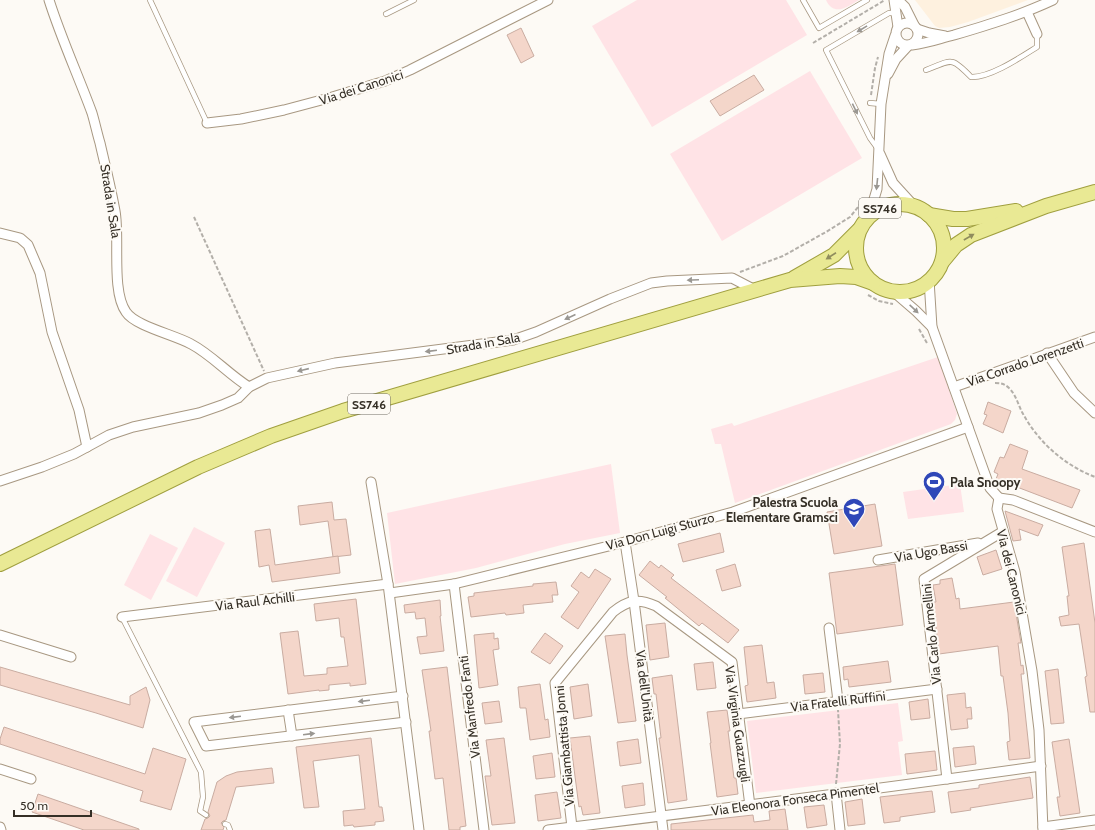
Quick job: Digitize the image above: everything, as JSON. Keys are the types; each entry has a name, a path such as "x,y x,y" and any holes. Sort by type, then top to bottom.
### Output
{"main road":[{"name":"SS746","path":"0,564 198,467 271,436 351,409 790,280 840,276 856,277 870,289 883,289 894,298 919,287 930,280 941,263 956,245 971,235 1046,206 1095,192"},
{"name":"SS746","path":"790,280 834,255 859,230 868,216 878,209 890,205 902,204 914,206 929,214 953,219 967,219 1046,206"},
{"name":"SS746","path":"929,214 937,225 942,237 944,250 941,263"},
{"name":"SS746","path":"859,230 855,244 857,259 870,289"}],"street":[{"name":"Strada in Sala","path":"49,0 93,115 115,212 118,234 118,286 121,302 126,313 136,321 190,343 205,352 235,378 249,387"},
{"name":"Via dei Canonici","path":"207,123 240,119 284,110 385,81 410,70 548,0"},
{"path":"868,216 877,188 881,104 888,54 896,31 897,13 894,0"},
{"path":"885,78 896,59 918,38 915,27 905,7 898,0"},
{"path":"896,31 899,43 910,45 929,43 1026,12 1053,0"},
{"path":"1026,12 1037,34"},
{"path":"896,31 906,23 929,33 946,37"},
{"path":"879,150 893,183 914,206"},
{"path":"0,233 20,238 28,245 40,273 52,332 79,410 87,447"},
{"name":"Strada in Sala","path":"0,481 42,467 87,447 109,435 133,427 199,413 222,405 238,398 249,387 267,378 335,363 513,340 536,332 610,299 652,283 732,278"},
{"path":"732,278 755,290"},
{"path":"930,280 932,327 990,488 999,498 1013,500 1095,532"},
{"path":"894,298 916,311 932,327"},
{"name":"Via Corrado Lorenzetti","path":"954,387 1095,337"},
{"path":"1047,353 1074,393 1095,413"},
{"name":"Via Don Luigi Sturzo","path":"389,589 454,584 625,542 733,512 968,428"},
{"path":"371,482 389,589 419,830"},
{"name":"Via dei Canonici","path":"999,498 997,509 1014,572 1024,621 1034,686 1041,766 1043,829"},
{"name":"Via Carlo Armellini","path":"947,779 924,579 1002,532"},
{"name":"Via dell'Unità","path":"625,542 634,601 663,830"},
{"name":"Via Ugo Bassi","path":"878,560 984,542"},
{"name":"Via Manfredo Fanti","path":"454,584 484,830"},
{"name":"Via Raul Achilli","path":"122,617 389,589"},
{"name":"Via Virginia Guazzugli","path":"634,601 656,606 732,662 750,806"},
{"name":"Via Giambattista Jonni","path":"572,827 555,683 613,612 618,608 634,601"},
{"path":"829,628 838,701"},
{"path":"0,635 71,657"},
{"name":"Via Fratelli Ruffini","path":"738,714 937,689"},
{"path":"403,696 194,722 206,746 406,722"},
{"path":"288,710 292,736"},
{"name":"Via Eleonora Fonseca Pimentel","path":"548,830 750,806 1041,766"},
{"path":"0,769 31,779"},
{"path":"836,793 840,830"},
{"path":"1043,829 1095,820"}],"lane":[{"path":"150,0 207,123"},
{"path":"386,14 414,0"},
{"path":"803,0 819,28 867,0"},
{"path":"879,150 870,138 826,50 889,13 897,13"},
{"path":"926,70 947,62 953,62 958,64 971,77 977,77 1006,66 1037,47 1037,34"},
{"path":"870,103 881,104"},
{"path":"122,617 201,772 203,797 200,811 206,815"},
{"path":"225,824 228,825 230,830"}],"path":[{"path":"813,43 885,0"},
{"path":"732,278 741,272 783,256 826,232 850,217 867,196"},
{"path":"194,217 267,378"},
{"path":"870,289 879,301 894,298"},
{"path":"916,325 921,330 932,354 941,351"},
{"path":"992,383 1001,383 1008,386 1014,393 1022,412 1032,428 1048,446 1074,467 1095,477"},
{"path":"836,793 840,744 838,701"}],"shaded area":[{"path":"637,0 786,0 807,35 652,127 592,26"},
{"path":"826,0 859,0 845,8 837,9 829,5"},
{"path":"915,0 1028,0 968,22 950,27 939,28 935,26"},
{"path":"810,71 862,158 722,241 670,154"},
{"path":"938,357 957,414 955,420 951,424 735,503 721,444 715,444 711,429 732,423 734,426"},
{"path":"611,464 620,533 565,544 476,568 395,584 387,513"},
{"name":"Pala Snoopy","path":"960,484 964,512 908,519 903,492"},
{"path":"194,527 225,543 197,597 166,581"},
{"path":"150,534 178,548 151,600 124,585"},
{"path":"898,703 903,741 898,742 902,775 756,793 747,721"}],"building":[{"path":"521,28 534,56 521,63 507,35"},
{"path":"754,75 764,90 720,116 710,101"},
{"path":"988,402 1011,411 1003,433 983,424 987,415 984,414"},
{"path":"1010,444 1028,451 1022,469 1080,490 1072,508 996,479 998,474 994,472 1000,457 1004,458"},
{"path":"332,502 334,520 346,519 351,555 333,557 328,521 300,525 298,506"},
{"name":"Palestra Scuola Elementare Gramsci","path":"875,504 882,546 834,554 827,512"},
{"path":"1005,511 1043,525 1038,536 1019,529 1021,540 1013,541"},
{"path":"270,529 275,565 338,556 340,573 272,582 269,565 259,567 255,531"},
{"path":"720,533 724,552 683,562 678,544"},
{"path":"1084,543 1095,623 1095,712 1090,712 1085,677 1087,676 1079,624 1061,626 1059,617 1069,615 1067,596 1069,596 1062,547"},
{"path":"996,550 1002,569 983,575 977,557"},
{"path":"650,561 659,568 661,565 674,575 671,578 739,630 728,643 702,623 699,626 665,598 667,597 639,575"},
{"path":"735,564 741,586 722,591 716,570"},
{"path":"895,564 903,625 837,634 829,573"},
{"path":"595,569 611,579 578,629 561,617 579,592 571,586 581,572 589,578"},
{"path":"952,578 956,599 959,598 960,609 1014,602 1021,643 1018,643 1021,666 1023,665 1024,674 1021,674 1030,758 1009,760 1007,742 1010,741 1008,713 1003,676 1001,676 998,646 939,654 933,602 936,602 933,585 940,584 940,580"},
{"path":"556,582 558,595 552,595 553,602 523,605 524,613 506,615 505,613 471,617 468,597 474,596 474,593"},
{"path":"356,599 366,684 350,686 350,683 329,685 329,690 288,694 280,633 298,631 304,676 327,674 327,668 348,666 344,637 341,637 339,618 316,621 314,604"},
{"path":"440,600 440,616 444,651 420,654 417,637 427,636 425,618 416,619 415,612 405,613 404,605"},
{"path":"665,623 669,657 650,660 646,625"},
{"path":"494,633 494,639 498,638 499,649 493,650 498,685 479,688 474,635"},
{"path":"545,633 563,646 550,664 531,652"},
{"path":"625,634 636,721 618,723 605,636"},
{"path":"762,645 767,683 774,682 776,698 747,702 745,686 748,685 744,647"},
{"path":"888,661 891,682 849,687 848,679 844,680 843,667"},
{"path":"713,662 716,688 697,690 694,664"},
{"path":"0,667 130,705 130,696 146,687 150,700 143,728 0,685"},
{"path":"447,667 466,826 460,827 460,830 449,830 443,778 435,779 429,731 431,731 422,670"},
{"path":"1058,669 1064,723 1051,724 1045,671"},
{"path":"823,673 825,692 805,694 803,675"},
{"path":"672,675 687,800 668,803 659,738 661,738 656,694 654,694 652,678"},
{"path":"540,684 545,720 548,719 550,737 530,740 526,708 520,708 518,687"},
{"path":"588,684 592,716 574,719 570,687"},
{"path":"965,693 966,708 971,707 972,719 967,719 968,728 951,730 947,695"},
{"path":"928,699 930,718 911,720 909,702"},
{"path":"499,701 502,722 485,724 482,703"},
{"path":"727,710 734,778 736,778 738,794 717,797 707,712"},
{"path":"4,727 145,774 153,748 186,759 171,810 140,801 143,791 0,744"},
{"path":"590,736 600,813 583,815 581,806 579,807 570,738"},
{"path":"371,738 379,807 382,807 384,821 375,822 375,825 354,827 353,825 344,826 343,811 365,809 359,755 313,761 319,807 304,808 296,747"},
{"path":"504,738 515,823 492,825 485,776 491,776 486,740"},
{"path":"638,739 641,763 620,766 617,742"},
{"path":"1069,739 1080,813 1060,816 1057,797 1060,797 1052,742"},
{"path":"974,746 976,764 955,767 953,748"},
{"path":"935,751 937,770 907,774 905,754"},
{"path":"552,753 555,777 536,779 533,756"},
{"path":"272,768 274,783 236,787 226,820 221,823 224,827 223,830 201,830 205,819 210,816 208,812 217,782 226,776 237,772"},
{"path":"1030,777 1033,798 970,808 971,810 951,813 948,792 979,788 979,785"},
{"path":"643,783 645,805 625,808 622,786"},
{"path":"932,791 935,812 900,817 900,821 884,823 880,797"},
{"path":"557,792 561,818 538,821 535,795"},
{"path":"38,794 139,830 84,830 32,812"},
{"path":"862,799 865,824 848,826 845,802"},
{"path":"824,805 827,825 807,828 804,807"},
{"path":"785,809 788,830 671,830 671,824 753,815 754,822 770,820 769,811"}],"place":[{"name":"Pala Snoopy","path":"934,502"},
{"name":"Palestra Scuola Elementare Gramsci","path":"854,528"}]}
